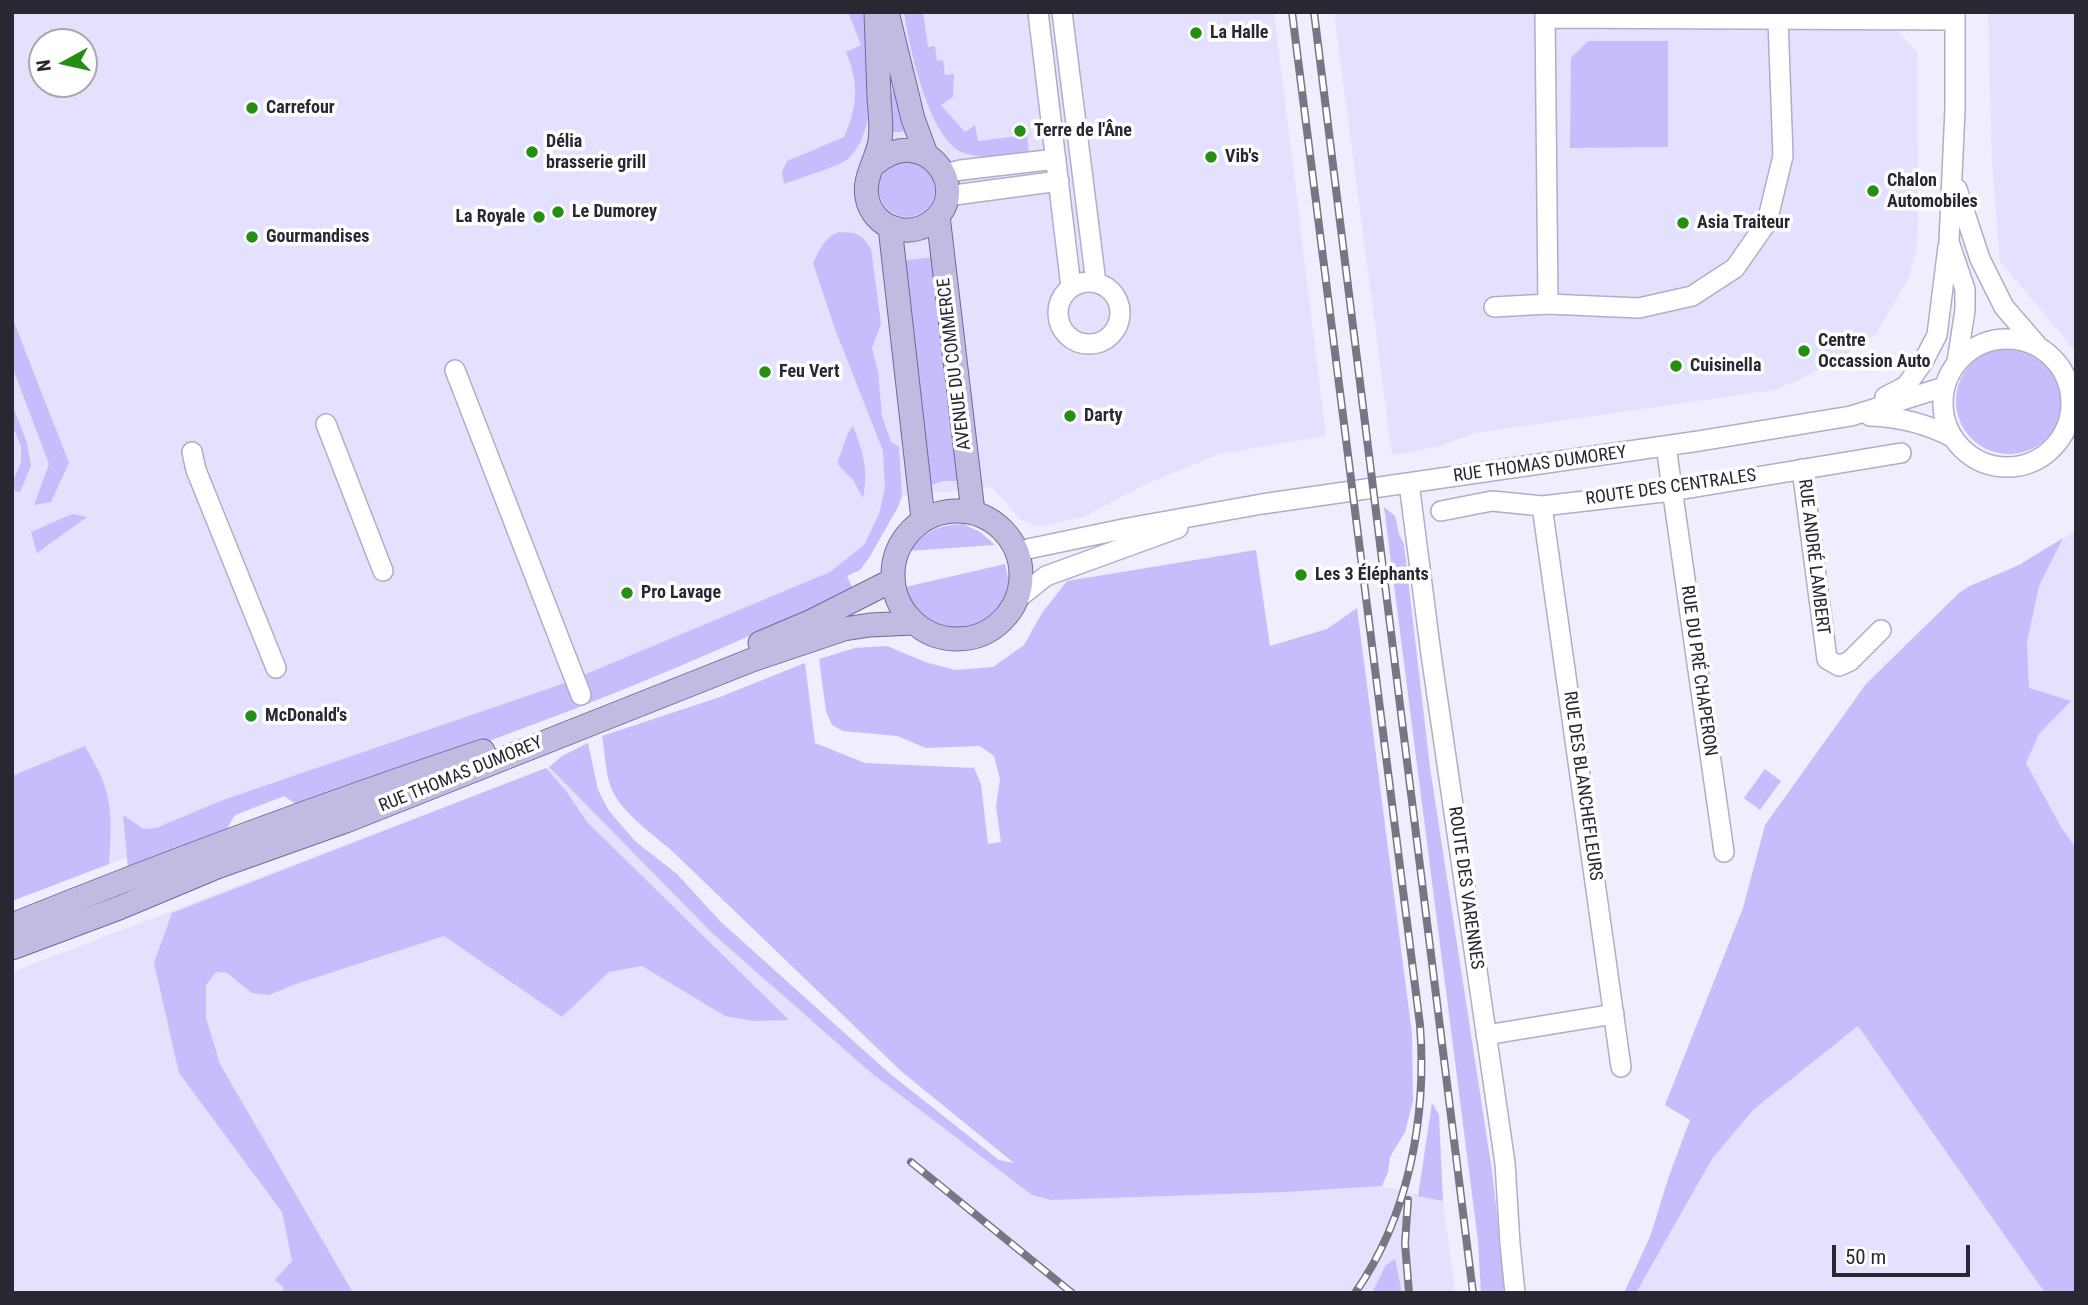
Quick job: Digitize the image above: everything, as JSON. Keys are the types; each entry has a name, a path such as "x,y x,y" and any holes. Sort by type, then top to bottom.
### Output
{"main road":[{"path":"875,164 885,155 912,149 937,162 943,195 928,225 902,230 890,227 877,218 867,198 868,176 875,164 881,139 876,12"},
{"path":"887,12 914,119 926,154"},
{"name":"AVENUE DU COMMERCE","path":"943,195 973,512"},
{"path":"890,227 923,519"},
{"path":"948,511 973,512 992,520 1007,534 1018,551 1022,575 1017,599 1007,617 991,630 972,638 951,639 931,634 914,623 899,604 893,580 894,563 900,546 910,531 923,519 948,511"},
{"name":"RUE THOMAS DUMOREY","path":"12,925 113,883 337,800 503,744 733,654 812,621 893,580"},
{"name":"RUE THOMAS DUMOREY","path":"12,948 218,867 345,821 752,660 844,629 914,623"}],"street":[{"path":"1038,12 1071,287"},
{"path":"1062,12 1096,283"},
{"path":"1548,304 1545,15 1778,19 1955,16 1953,176 1949,242 1937,335 1906,386 1851,416"},
{"path":"1493,307 1548,304 1639,308 1692,296 1735,268 1767,222 1783,156 1778,19"},
{"path":"943,195 961,170 1056,159"},
{"path":"1949,242 1965,289 1966,320 1957,362 1944,387 1943,413 1952,438 1966,454 1985,465 2007,469 2028,465 2069,439 2072,384 2056,360 2037,345 2004,307 1986,271 1953,176"},
{"path":"943,195 1059,181"},
{"path":"1096,283 1111,292 1116,299 1119,315 1111,335 1093,344 1083,343 1073,340 1060,325 1059,304 1071,287 1096,283"},
{"path":"1957,362 1973,348 1994,340 2016,339 2037,345"},
{"path":"454,370 581,695"},
{"name":"RUE THOMAS DUMOREY","path":"1018,551 1228,510 1851,416 1944,387"},
{"name":"RUE THOMAS DUMOREY","path":"1851,416 1891,417 1912,421 1952,438"},
{"path":"326,424 383,571"},
{"name":"RUE DU PRÉ CHAPERON","path":"1666,446 1724,852"},
{"path":"192,452 196,470 276,668"},
{"name":"ROUTE DES CENTRALES","path":"1441,511 1492,500 1542,506 1672,491 1901,453"},
{"name":"RUE ANDRÉ LAMBERT","path":"1802,469 1827,659 1839,666 1850,661 1881,631"},
{"name":"ROUTE DES VARENNES","path":"1409,483 1431,654 1505,1163 1515,1293"},
{"name":"RUE DES BLANCHEFLEURS","path":"1542,506 1621,1067"},
{"name":"RUE THOMAS DUMOREY","path":"1017,599 1046,576 1228,510"},
{"path":"1486,1035 1614,1014"}],"shaded area":[{"path":"12,12 1274,12 1326,436 1220,454 1146,484 1083,517 1037,527 1020,519 992,487 902,496 860,570 364,766 12,901"},
{"path":"848,12 864,12 870,68 866,128 859,145 849,158 828,169 784,184 782,172 787,161 844,137 849,126 855,84 846,52 861,45"},
{"path":"904,12 923,12 928,47 935,46 937,61 943,60 945,75 954,74 953,97 941,105 965,132 975,125 978,141 1027,135 1029,153 980,156 964,153 952,145 941,131 923,91"},
{"path":"1334,12 1894,12 1893,26 1917,52 1918,223 1916,250 1909,278 1875,335 1801,379 1774,390 1475,433 1441,446 1392,455"},
{"path":"1988,12 2076,12 2076,352 2000,261 1992,164"},
{"path":"1588,41 1668,41 1668,147 1570,148 1571,58"},
{"path":"895,89 911,131 885,133 888,91"},
{"path":"901,161 913,161 923,165 931,173 935,189 931,205 923,213 913,217 901,217 891,213 883,205 879,195 879,183 883,173 891,165"},
{"path":"839,232 854,233 863,238 871,249 881,324 872,348 878,371 882,416 891,442 899,447 902,496 869,558 860,570 847,576 853,589 673,669 535,724 297,805 284,796 235,815 224,834 128,868 123,815 144,829 156,828 223,800 562,684 830,572 864,545 879,514 885,488 883,451 835,329 813,263 826,241"},
{"path":"933,257 961,481 944,481 928,486 898,261"},
{"path":"12,317 69,463 51,502 34,505 49,464 12,366"},
{"path":"2009,348 2029,352 2047,363 2058,381 2062,401 2058,421 2047,439 2029,450 2009,454 1989,450 1971,439 1960,421 1956,401 1960,381 1971,363 1989,352"},
{"path":"12,404 27,443 31,466 20,492 15,491 13,481 21,462 21,446 12,425"},
{"path":"853,426 864,462 863,498 838,461"},
{"path":"1384,507 1395,516 1404,544 1430,768 1492,1171 1506,1293 1481,1293 1478,1241"},
{"path":"72,514 87,517 37,553 31,532"},
{"path":"963,524 980,532 995,545 907,551 932,531"},
{"path":"2076,530 2076,848 2061,827 2026,763 2039,734 2070,701 2029,689 2027,642 2039,586 2063,538"},
{"path":"2063,538 2039,586 2027,642 2029,688 2071,701 2039,734 2026,763 2061,827 2076,848 2076,1293 2045,1293 1858,1026 1753,1110 1712,1159 1636,1293 1624,1293 1650,1237 1690,1120 1665,1105 1743,908 1765,825 1866,684 1959,593 2019,565"},
{"path":"1256,550 1270,646 1327,629 1357,608 1412,1034 1413,1101 1405,1132 1390,1157 1382,1186 1051,1200 1032,1195 870,1072 713,934 549,767 562,756 588,743 598,790 609,811 636,842 677,874 721,922 889,1073 999,1160 1014,1163 902,1072 620,804 610,785 602,736 720,697 805,663 815,743 865,763 974,768 981,784 988,844 1001,842 996,806 1000,779 994,756 980,746 926,748 897,736 843,731 832,725 826,711 819,659 855,648 887,646 925,662 955,670 993,667 1024,645 1042,613 1067,581"},
{"path":"1005,564 1008,581 999,605 979,623 954,632 942,632 920,619 912,610 901,588"},
{"path":"85,746 103,781 108,801 111,833 109,864 12,901 12,776"},
{"path":"549,767 713,934 870,1072 1051,1200 1382,1186 1443,1201 1455,1293 12,1293 12,972"},
{"path":"546,768 567,792 587,822 789,1020 753,1021 725,1016 642,966 609,972 562,1017 444,936 269,995 252,993 227,973 216,972 206,985 206,1018 220,1064 353,1293 281,1293 284,1288 275,1280 292,1261 282,1212 179,1073 154,963 172,913"},
{"path":"1765,769 1781,781 1760,810 1744,798"},
{"path":"1858,1026 2045,1293 1636,1293 1712,1159 1753,1110"},
{"path":"1432,1103 1439,1115 1443,1201 1418,1196"},
{"path":"1395,1259 1402,1293 1372,1293 1386,1265"}],"railway":[{"path":"1292,12 1420,1025 1420,1095 1410,1165 1389,1232 1355,1293"},
{"path":"1314,12 1473,1293"},
{"path":"911,1162 1072,1293"},
{"path":"1408,1200 1405,1243 1409,1293"}],"place":[{"name":"La Halle","path":"1196,33"},
{"name":"Carrefour","path":"252,108"},
{"name":"Terre de l'Âne","path":"1020,131"},
{"name":"Délia brasserie grill","path":"532,152"},
{"name":"Vib's","path":"1211,157"},
{"name":"Chalon Automobiles","path":"1873,191"},
{"name":"Le Dumorey","path":"558,212"},
{"name":"La Royale","path":"539,217"},
{"name":"Asia Traiteur","path":"1683,223"},
{"name":"Gourmandises","path":"252,237"},
{"name":"Centre Occassion Auto","path":"1804,351"},
{"name":"Cuisinella","path":"1676,366"},
{"name":"Feu Vert","path":"765,372"},
{"name":"Darty","path":"1070,416"},
{"name":"Les 3 Éléphants","path":"1301,575"},
{"name":"Pro Lavage","path":"627,593"},
{"name":"McDonald's","path":"251,716"}]}
